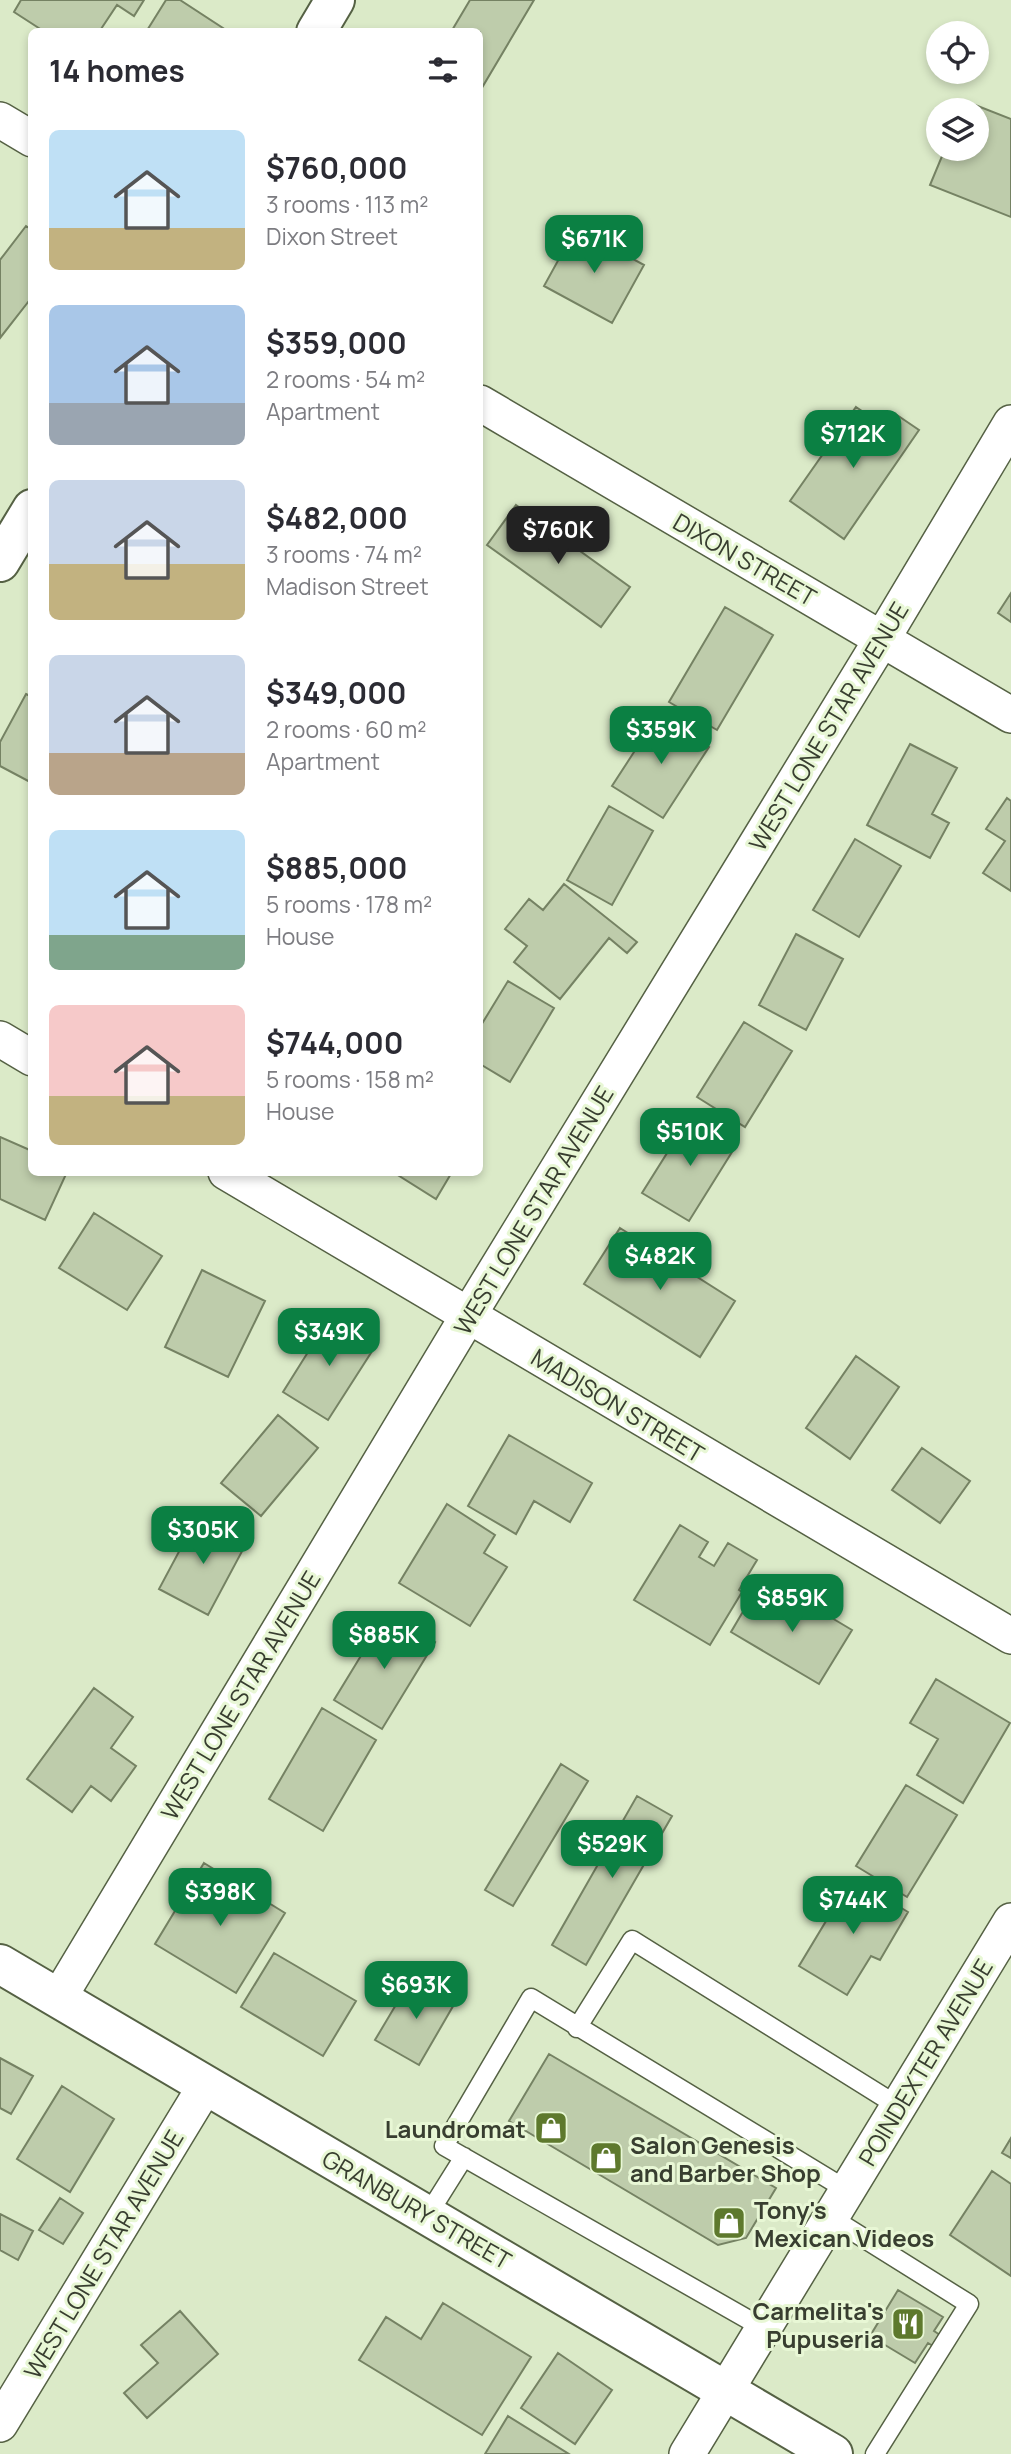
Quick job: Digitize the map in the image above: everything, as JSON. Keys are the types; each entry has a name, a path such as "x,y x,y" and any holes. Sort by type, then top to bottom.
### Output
{"street":[{"path":"318,28 335,0"},
{"path":"0,120 28,136"},
{"name":"DIXON STREET","path":"483,405 1011,715"},
{"name":"WEST LONE STAR AVENUE","path":"58,1999 468,1316 1011,423"},
{"path":"0,562 28,516"},
{"path":"0,1039 28,1056"},
{"name":"MADISON STREET","path":"233,1176 1011,1636"},
{"name":"POINDEXTER AVENUE","path":"687,2454 1011,1921"},
{"name":"GRANBURY STREET","path":"0,1964 833,2454"},
{"name":"WEST LONE STAR AVENUE","path":"0,2424 206,2085"}],"lane":[{"path":"578,2028 632,1940 898,2106"},
{"path":"763,2328 444,2146 531,1998 838,2204 969,2304 875,2454"},
{"path":"427,2216 464,2157"}],"building":[{"path":"21,0 144,0 134,16 117,5 102,28 39,28 14,12"},
{"path":"166,0 180,0 223,28 148,28"},
{"path":"470,0 534,0 483,86 483,28 453,28"},
{"path":"989,110 1011,119 1011,217 930,185 940,161 989,161"},
{"path":"26,226 28,227 28,302 0,338 0,260"},
{"path":"576,228 644,265 612,323 544,286"},
{"path":"856,407 884,426 894,413 919,430 844,539 790,501"},
{"path":"516,505 630,587 601,627 487,545"},
{"path":"1011,593 1011,622 998,613"},
{"path":"725,607 773,635 717,730 669,702"},
{"path":"26,694 28,695 28,781 0,766 0,742"},
{"path":"658,715 709,747 663,818 612,786"},
{"path":"910,744 957,768 932,814 949,823 930,858 867,825"},
{"path":"1007,798 1011,801 1011,891 983,873 1005,841 986,829"},
{"path":"609,806 653,831 612,905 567,880"},
{"path":"855,839 901,866 859,937 813,910"},
{"path":"564,884 637,942 627,953 609,938 560,999 514,962 527,946 505,929 529,899 543,910"},
{"path":"796,934 843,959 806,1030 759,1005"},
{"path":"508,981 554,1008 510,1082 483,1066 483,1022"},
{"path":"744,1022 792,1051 745,1127 697,1097"},
{"path":"691,1115 737,1144 689,1221 642,1193"},
{"path":"0,1137 28,1149 28,1176 65,1176 45,1220 0,1199"},
{"path":"399,1176 450,1176 436,1199"},
{"path":"94,1213 162,1256 127,1310 59,1268"},
{"path":"620,1228 735,1301 700,1357 584,1284"},
{"path":"202,1270 265,1301 228,1377 165,1347"},
{"path":"330,1317 376,1345 328,1420 283,1392"},
{"path":"856,1356 899,1387 850,1459 806,1428"},
{"path":"278,1415 318,1448 261,1516 221,1483"},
{"path":"509,1435 592,1483 570,1522 534,1501 516,1534 468,1506"},
{"path":"922,1448 970,1481 940,1523 892,1490"},
{"path":"447,1504 495,1535 484,1553 507,1567 470,1626 399,1583"},
{"path":"198,1516 247,1542 208,1615 159,1589"},
{"path":"680,1525 708,1542 699,1557 714,1566 728,1543 757,1560 739,1590 742,1592 710,1645 634,1600"},
{"path":"758,1586 800,1610 805,1602 852,1630 819,1684 731,1632"},
{"path":"387,1613 435,1642 382,1729 334,1700"},
{"path":"936,1679 1010,1723 963,1803 917,1775 938,1739 910,1723"},
{"path":"94,1688 133,1717 111,1748 136,1766 111,1801 91,1786 72,1812 27,1779"},
{"path":"322,1708 376,1740 323,1831 269,1799"},
{"path":"561,1764 588,1781 513,1906 485,1890"},
{"path":"906,1785 957,1815 907,1897 856,1866"},
{"path":"637,1796 672,1816 586,1965 552,1945"},
{"path":"204,1863 285,1913 236,1993 155,1944"},
{"path":"852,1878 908,1912 880,1960 871,1956 847,1995 799,1966"},
{"path":"274,1953 356,2001 323,2056 241,2007"},
{"path":"413,1976 456,2001 419,2065 375,2040"},
{"path":"549,2054 776,2188 746,2238 718,2245 509,2121"},
{"path":"0,2058 33,2076 11,2114 0,2108"},
{"path":"62,2086 114,2119 70,2192 17,2159"},
{"path":"1011,2138 1011,2158 1002,2153"},
{"path":"992,2171 1011,2184 1011,2276 950,2235"},
{"path":"60,2198 83,2213 63,2244 39,2230"},
{"path":"0,2214 33,2231 18,2260 0,2250"},
{"name":"Carmelita's Pupuseria","path":"898,2290 943,2317 934,2331 940,2335 933,2346 928,2343 915,2363 870,2336"},
{"path":"443,2303 531,2357 482,2435 359,2360 386,2317 421,2339"},
{"path":"180,2311 218,2354 147,2418 124,2393 158,2363 141,2345"},
{"path":"558,2353 612,2390 575,2444 521,2408"},
{"path":"508,2416 569,2454 485,2454"}],"place":[{"name":"Laundromat","path":"551,2128"},
{"name":"Salon Genesis and Barber Shop","path":"606,2158"},
{"name":"Tony's Mexican Videos","path":"729,2223"},
{"name":"Carmelita's Pupuseria","path":"908,2324"}]}
